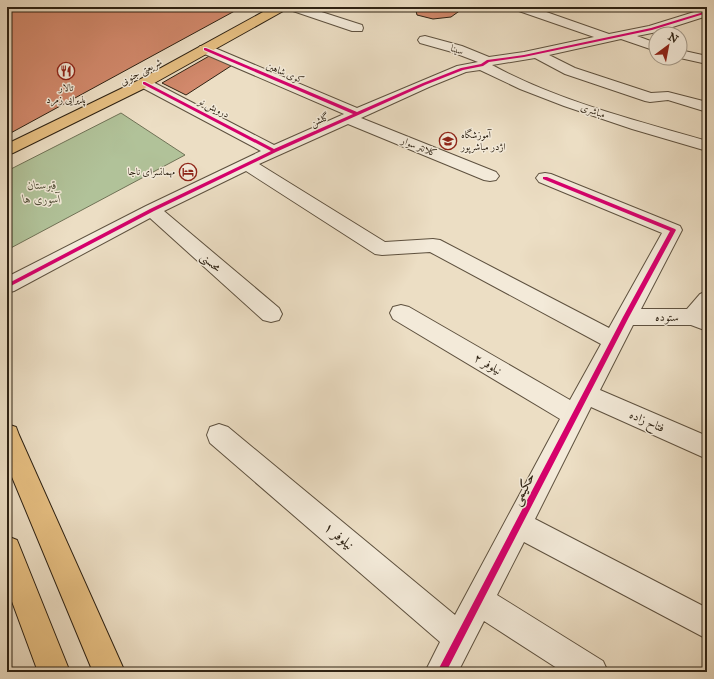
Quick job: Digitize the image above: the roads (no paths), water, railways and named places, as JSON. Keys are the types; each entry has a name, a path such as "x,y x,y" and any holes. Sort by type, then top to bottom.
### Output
{"main road":[{"name":"شریعتی جنوبی","path":"7,150 144,83 281,7"},
{"path":"7,435 109,672"},
{"path":"7,550 54,672"}],"street":[{"path":"294,7 357,28"},
{"path":"520,7 614,37 648,45"},
{"name":"گلشن","path":"7,286 152,210 274,151 424,84 462,69 652,29 707,12"},
{"name":"سینا","path":"425,40 457,49 485,63"},
{"name":"کوی شاهین","path":"205,49 353,116"},
{"path":"536,53 570,71 650,98 668,96 707,107"},
{"path":"688,56 707,60"},
{"name":"مباشری","path":"485,63 517,83 554,98 626,122 707,146"},
{"name":"درویش نو","path":"144,83 274,151"},
{"name":"کلانتر سوار","path":"353,116 490,176"},
{"path":"247,164 382,249 433,244 614,341"},
{"name":"حکیمی","path":"441,672 626,316 673,230 545,178"},
{"name":"محسنی","path":"152,210 271,314"},
{"path":"700,320 707,299"},
{"name":"نیلوفر ۲","path":"402,313 580,404"},
{"name":"ستوده","path":"626,316 700,320"},
{"name":"فتاح زاده","path":"580,404 707,448"},
{"name":"نیلوفر ۱","path":"219,435 459,638"},
{"path":"518,524 707,624"},
{"path":"479,601 592,672"}],"place":[{"name":"تالار پذیرایی زمرد","path":"66,71"},
{"name":"آموزشگاه اژدر مباشرپور","path":"448,141"},
{"name":"مهمانسرای ناجا","path":"188,172"}],"park label":[{"name":"قبرستان آسوری ها","path":"42,192"}]}
